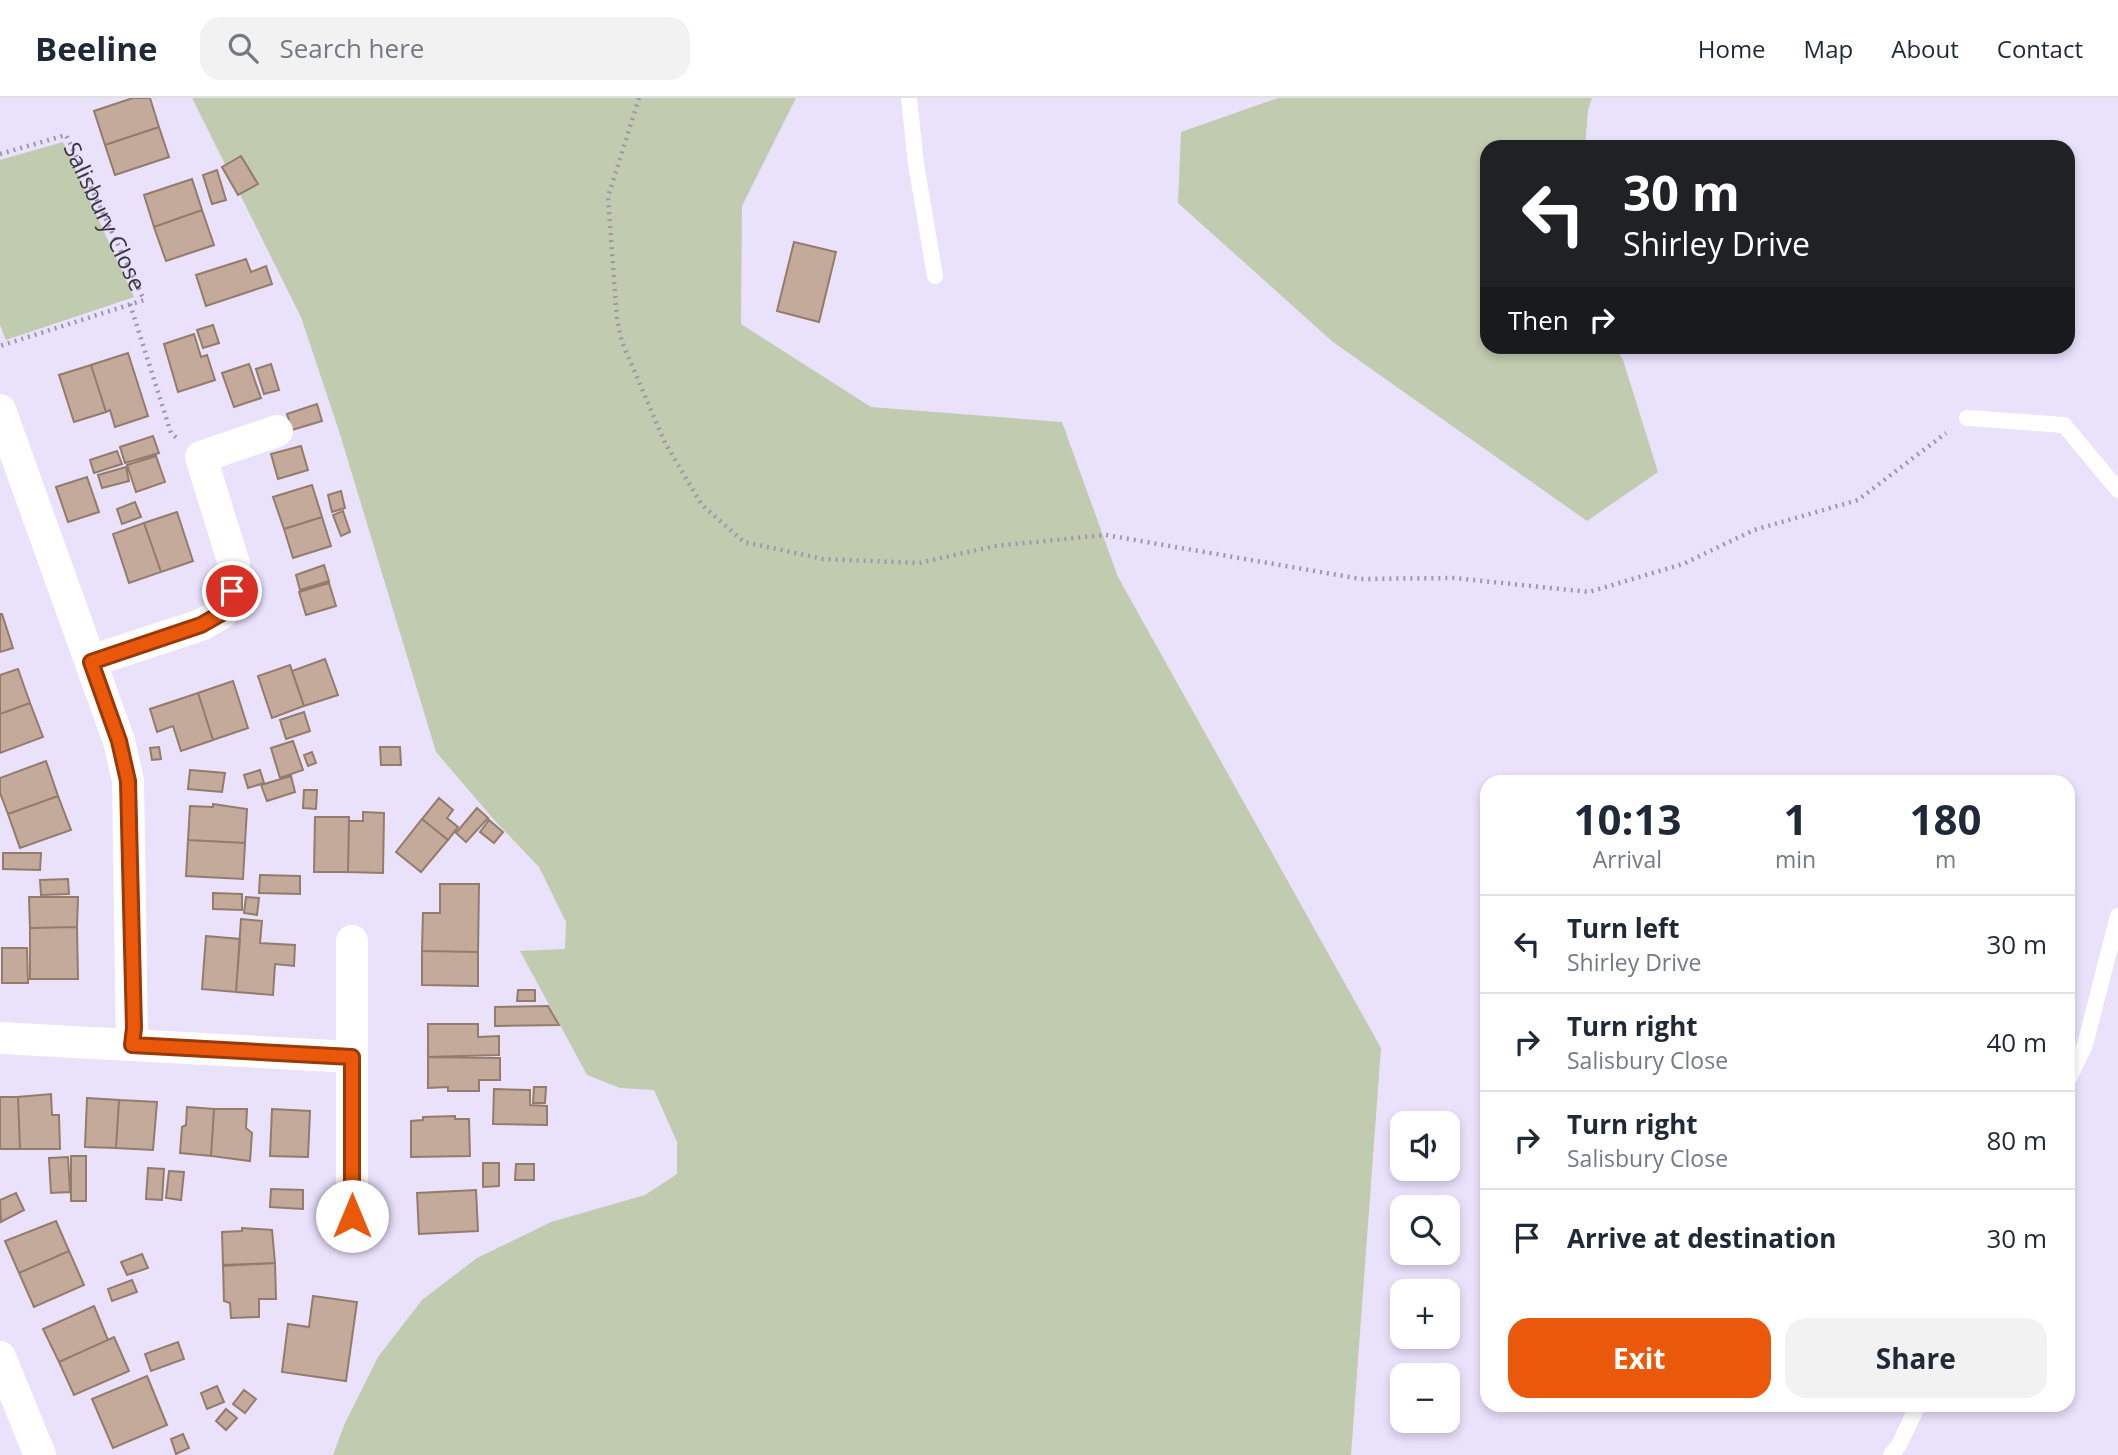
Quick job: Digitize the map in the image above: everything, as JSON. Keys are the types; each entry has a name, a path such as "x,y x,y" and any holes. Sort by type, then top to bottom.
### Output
{"street":[{"path":"0,410 119,741 128,781 134,1028 132,1045"},
{"path":"91,662 201,625 222,613 232,591 234,564 201,457 277,431"},
{"path":"352,941 352,1216"},
{"path":"0,1038 352,1057"},
{"path":"0,1357 40,1455"}],"lane":[{"path":"909,98 916,164 935,276"},
{"path":"1967,418 2064,425 2118,490"},
{"path":"2075,1066 2085,1045 2118,916"},
{"path":"1891,1455 1899,1445 1914,1412"}],"path":[{"path":"639,98 608,197 617,320 622,342 665,443 702,505 744,542 823,559 919,563 995,546 1106,535 1361,579 1454,578 1589,592 1683,564 1754,530 1858,500 1967,418"},
{"name":"Salisbury Close","path":"0,154 66,135 144,300 0,346"},
{"path":"130,304 171,433"}],"green space":[{"path":"192,98 796,98 742,206 741,324 871,407 1062,422 1118,577 1381,1048 1351,1455 333,1455 345,1423 378,1357 422,1300 477,1258 551,1222 645,1195 677,1174 677,1142 654,1090 620,1088 587,1075 520,951 565,949 566,922 539,867 436,752 339,431 301,317"},
{"path":"1278,98 1592,98 1588,110 1586,140 1480,140 1480,354 1619,354 1658,472 1587,521 1333,342 1178,203 1181,132"},
{"path":"63,142 134,297 6,340 0,325 0,160"}],"building":[{"path":"133,98 150,98 159,127 105,145 94,111"},
{"path":"159,127 169,157 115,175 105,145"},
{"path":"241,156 258,184 238,195 222,167"},
{"path":"217,170 226,200 212,204 203,175"},
{"path":"192,179 202,210 154,227 144,195"},
{"path":"202,210 214,245 166,261 154,227"},
{"path":"794,242 836,252 819,322 777,311"},
{"path":"246,259 251,272 266,266 272,284 206,306 196,275"},
{"path":"213,325 219,343 203,348 197,330"},
{"path":"194,334 201,357 207,355 215,380 178,392 164,344"},
{"path":"128,353 148,416 115,427 110,410 106,412 91,365"},
{"path":"249,364 261,398 234,407 222,373"},
{"path":"271,364 279,390 264,394 256,369"},
{"path":"91,365 106,412 74,422 59,375"},
{"path":"317,404 322,421 292,430 287,414"},
{"path":"153,436 159,453 125,463 120,447"},
{"path":"301,446 308,470 278,479 271,454"},
{"path":"117,451 122,464 94,473 90,460"},
{"path":"156,456 165,482 136,492 127,465"},
{"path":"126,467 129,481 102,488 98,475"},
{"path":"87,477 99,512 68,522 56,487"},
{"path":"312,485 322,517 284,529 273,497"},
{"path":"341,491 345,508 332,512 328,495"},
{"path":"135,502 141,517 122,524 117,509"},
{"path":"343,511 350,532 341,536 333,515"},
{"path":"177,512 193,561 161,572 144,523"},
{"path":"322,517 331,546 293,558 284,529"},
{"path":"144,523 161,572 129,583 113,534"},
{"path":"324,565 329,581 300,590 296,575"},
{"path":"329,583 336,606 306,615 299,592"},
{"path":"0,614 13,648 0,652"},
{"path":"325,659 338,695 304,706 292,671"},
{"path":"290,665 304,706 272,718 258,676"},
{"path":"18,669 30,703 0,714 0,675"},
{"path":"233,681 248,728 213,740 198,693"},
{"path":"198,693 213,740 181,751 173,726 157,732 150,709"},
{"path":"30,703 43,737 0,753 0,714"},
{"path":"304,712 310,731 286,739 280,720"},
{"path":"293,741 303,770 280,778 271,748"},
{"path":"159,747 161,759 152,760 150,748"},
{"path":"380,747 400,747 401,765 381,765"},
{"path":"312,752 316,763 308,766 304,755"},
{"path":"46,761 58,796 8,814 0,793 0,778"},
{"path":"190,770 225,773 222,792 188,789"},
{"path":"260,770 264,783 248,788 244,775"},
{"path":"291,776 295,792 267,801 261,785"},
{"path":"304,790 317,790 316,809 303,808"},
{"path":"58,796 71,830 20,848 8,814"},
{"path":"439,798 453,810 447,818 458,827 448,840 422,819"},
{"path":"213,804 247,809 245,843 188,840 190,806 213,807"},
{"path":"477,808 488,818 466,842 456,833"},
{"path":"363,812 384,813 383,873 348,872 349,821 363,821"},
{"path":"315,817 349,817 348,872 314,872"},
{"path":"422,819 448,840 421,872 396,852"},
{"path":"489,820 503,832 494,843 480,832"},
{"path":"188,840 245,843 243,879 186,876"},
{"path":"3,853 41,853 40,870 3,869"},
{"path":"260,875 300,876 300,894 259,893"},
{"path":"68,879 69,894 41,895 40,880"},
{"path":"440,884 479,884 478,952 422,951 423,913 440,913"},
{"path":"213,893 242,894 242,910 213,909"},
{"path":"29,897 78,897 77,927 30,928"},
{"path":"246,897 259,898 257,915 244,913"},
{"path":"241,919 262,921 260,943 295,945 294,966 275,964 273,995 236,992"},
{"path":"77,927 78,979 30,979 30,928"},
{"path":"206,936 240,939 236,992 202,989"},
{"path":"2,948 27,948 28,983 2,983"},
{"path":"422,951 478,952 478,986 422,985"},
{"path":"518,990 535,990 535,1001 517,1001"},
{"path":"548,1006 559,1025 495,1026 495,1007"},
{"path":"428,1024 478,1024 478,1037 499,1036 499,1055 428,1057"},
{"path":"428,1057 500,1058 500,1080 479,1080 479,1091 448,1091 448,1087 428,1088"},
{"path":"534,1087 546,1087 545,1103 533,1103"},
{"path":"494,1089 530,1090 530,1105 547,1106 547,1125 493,1124"},
{"path":"51,1094 52,1115 59,1115 60,1149 20,1149 18,1097"},
{"path":"0,1097 18,1097 20,1149 0,1149"},
{"path":"87,1098 119,1100 116,1148 85,1147"},
{"path":"119,1100 157,1102 153,1150 116,1148"},
{"path":"187,1107 214,1109 211,1156 180,1153"},
{"path":"214,1109 247,1109 246,1128 252,1133 250,1161 211,1156"},
{"path":"272,1109 310,1111 308,1157 270,1156"},
{"path":"455,1116 455,1119 469,1119 470,1156 411,1157 411,1121 423,1120 423,1117"},
{"path":"71,1156 86,1156 86,1201 71,1201"},
{"path":"68,1157 70,1192 51,1193 49,1158"},
{"path":"483,1163 499,1163 499,1186 483,1187"},
{"path":"516,1164 534,1164 534,1180 515,1180"},
{"path":"148,1168 164,1169 162,1200 146,1199"},
{"path":"169,1171 184,1172 181,1200 166,1198"},
{"path":"271,1189 303,1190 303,1209 270,1207"},
{"path":"476,1190 478,1231 419,1234 417,1193"},
{"path":"16,1193 24,1210 1,1222 0,1200"},
{"path":"56,1221 69,1251 19,1273 5,1241"},
{"path":"242,1228 272,1230 275,1263 223,1266 222,1232 242,1231"},
{"path":"69,1251 84,1285 34,1307 19,1273"},
{"path":"142,1254 148,1268 127,1275 121,1262"},
{"path":"275,1263 276,1299 259,1299 259,1317 231,1318 230,1303 224,1301 223,1265"},
{"path":"132,1280 137,1292 112,1301 108,1289"},
{"path":"313,1296 357,1302 346,1381 282,1372 288,1324 309,1327"},
{"path":"94,1306 108,1340 59,1362 43,1329"},
{"path":"114,1337 129,1371 74,1395 59,1362"},
{"path":"178,1342 184,1359 151,1371 145,1354"},
{"path":"147,1376 167,1425 113,1448 92,1399"},
{"path":"217,1386 224,1402 207,1409 201,1393"},
{"path":"244,1390 256,1399 245,1413 233,1404"},
{"path":"226,1409 237,1418 226,1430 216,1421"},
{"path":"183,1434 189,1448 176,1454 171,1439"}],"route":[{"path":"232,591 222,613 201,625 91,662 119,741 128,781 134,1028 132,1045 352,1057 352,1216"}]}
